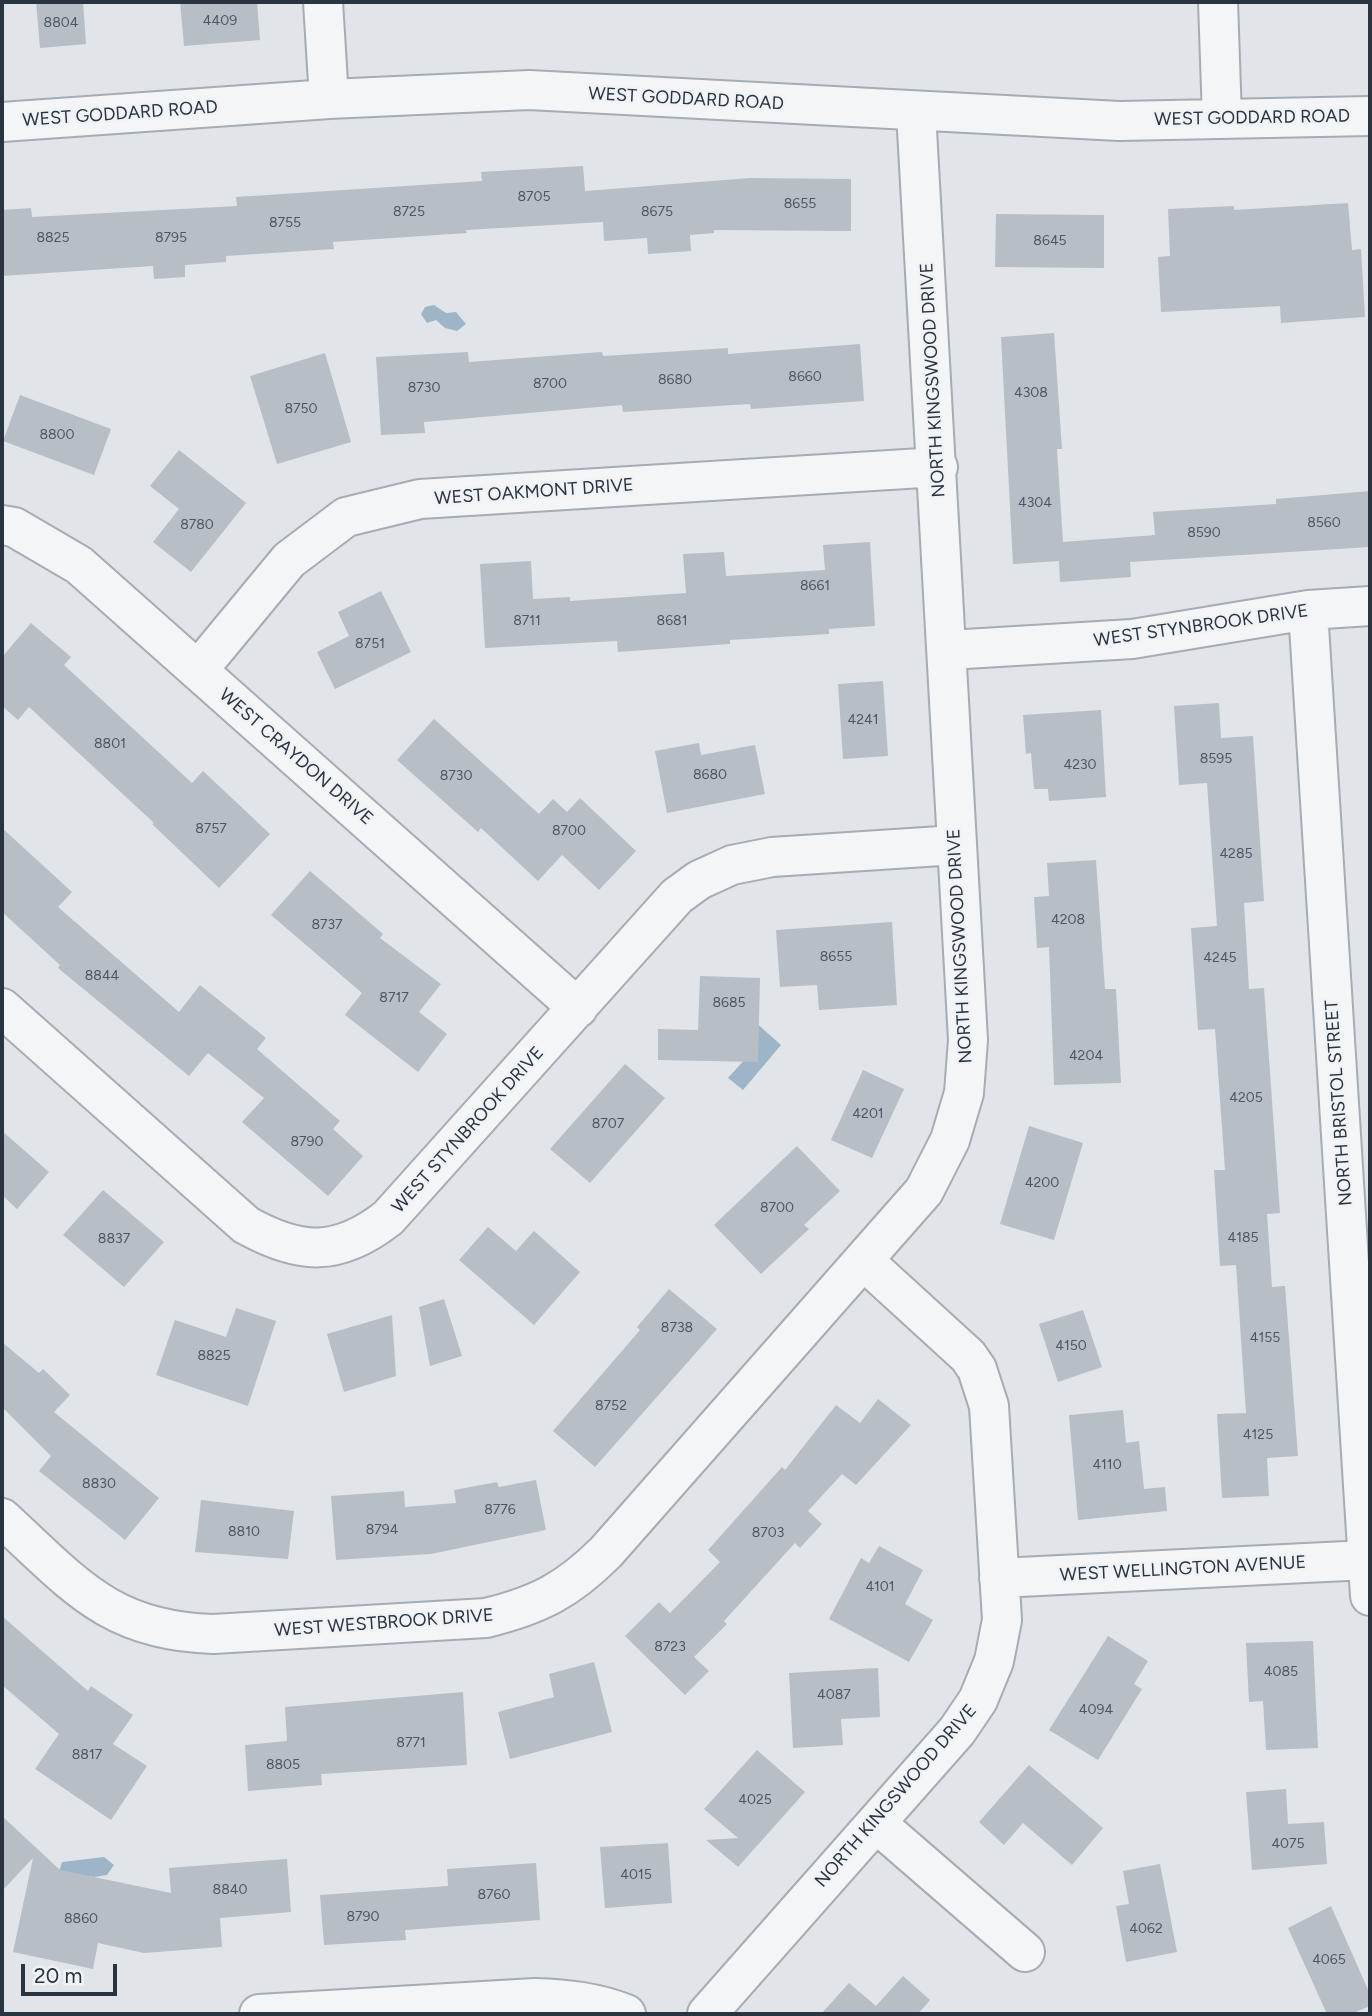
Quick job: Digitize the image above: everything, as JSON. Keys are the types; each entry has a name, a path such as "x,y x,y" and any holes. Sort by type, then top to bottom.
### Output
{"street":[{"path":"323,2 329,99"},
{"path":"1218,2 1222,118"},
{"name":"WEST GODDARD ROAD","path":"2,122 329,99 529,90 916,113 1119,121 1370,116"},
{"name":"NORTH KINGSWOOD DRIVE","path":"707,2014 957,1731 978,1700 994,1661 1002,1620 989,1406 981,1376 968,1356 864,1261 924,1191 950,1140 964,1093 968,1040 956,845 949,650 916,113"},
{"name":"WEST OAKMONT DRIVE","path":"198,670 289,561 346,517 420,499 938,467"},
{"name":"WEST CRAYDON DRIVE","path":"2,525 14,527 79,565 578,1008"},
{"name":"WEST STYNBROOK DRIVE","path":"949,650 1132,639 1308,610 1370,606"},
{"name":"NORTH BRISTOL STREET","path":"1308,610 1369,1578"},
{"name":"WEST STYNBROOK DRIVE","path":"2,1008 246,1225 274,1241 304,1249 333,1247 363,1237 388,1218 677,896 699,880 732,865 772,857 956,845"},
{"name":"WEST WESTBROOK DRIVE","path":"2,1518 82,1591 110,1610 143,1625 177,1633 213,1634 486,1618 522,1610 553,1596 598,1560 864,1261"},
{"name":"WEST WELLINGTON AVENUE","path":"999,1578 1369,1578"},
{"path":"876,1823 1025,1952"},
{"path":"259,2014 570,1998 626,2014"}],"water":[{"path":"434,305 446,313 456,312 466,324 457,331 445,328 436,320 427,323 421,314 425,307"},
{"path":"754,1021 781,1045 743,1090 728,1078 747,1057"},
{"path":"104,1857 114,1865 107,1875 94,1877 59,1872 62,1862"}],"building":[{"path":"36,2 83,2 86,44 40,48"},
{"path":"180,2 257,2 260,40 184,46"},
{"path":"583,166 585,191 750,178 851,179 851,231 714,230 714,233 690,235 691,251 648,254 647,238 604,241 603,222 466,230 467,233 333,242 334,249 226,256 226,262 185,265 185,277 154,279 153,266 2,276 2,210 31,208 32,217 237,206 236,197 482,181 481,172"},
{"path":"1348,203 1352,250 1361,249 1365,317 1281,323 1280,306 1161,312 1158,257 1170,256 1168,209 1234,206 1234,210"},
{"path":"996,214 1104,215 1104,268 995,267"},
{"path":"1054,333 1062,449 1057,449 1063,542 1155,535 1153,512 1276,504 1276,499 1370,491 1370,547 1130,562 1131,577 1060,582 1059,561 1013,564 1001,337"},
{"path":"860,344 864,401 751,409 750,404 623,412 622,405 424,422 425,433 381,435 376,357 468,352 469,362 602,352 603,356 728,348 728,354"},
{"path":"325,353 351,442 277,464 250,376"},
{"path":"20,395 111,429 94,475 3,441"},
{"path":"179,450 246,503 191,572 153,542 179,509 150,486"},
{"path":"870,542 875,626 829,629 829,634 730,640 730,644 618,652 617,641 485,648 480,564 531,561 533,599 570,597 570,601 686,593 683,554 724,552 726,576 825,570 823,545"},
{"path":"381,591 411,652 335,689 317,652 349,636 338,612"},
{"path":"31,623 71,657 64,665 192,783 203,771 270,834 219,888 152,824 154,823 29,707 18,720 2,706 2,657"},
{"path":"883,681 888,756 843,759 838,684"},
{"path":"1219,703 1221,738 1253,736 1264,901 1244,903 1249,989 1264,988 1280,1213 1267,1214 1272,1287 1285,1286 1298,1456 1267,1458 1269,1496 1222,1498 1217,1414 1246,1413 1236,1265 1220,1266 1214,1170 1225,1170 1215,1029 1198,1030 1191,928 1217,926 1207,783 1179,785 1174,706"},
{"path":"1101,710 1106,797 1049,801 1048,789 1034,789 1031,753 1026,754 1023,715"},
{"path":"434,719 539,814 553,799 567,812 580,798 636,851 599,890 562,855 538,881 481,828 478,832 397,760"},
{"path":"699,743 701,755 755,745 765,794 667,813 655,751"},
{"path":"2,828 72,892 58,907 179,1012 200,985 266,1038 257,1049 340,1121 333,1129 363,1156 328,1196 242,1122 264,1098 208,1053 189,1076 58,968 60,965 2,912"},
{"path":"1096,860 1105,989 1116,989 1121,1083 1054,1085 1049,947 1037,948 1034,897 1049,896 1047,863"},
{"path":"310,871 383,934 380,938 441,984 419,1012 447,1034 418,1072 345,1015 362,993 271,915"},
{"path":"892,922 897,1005 819,1010 817,985 780,987 776,930"},
{"path":"700,976 760,978 758,1062 658,1060 658,1029 698,1030"},
{"path":"625,1064 665,1098 590,1183 550,1149"},
{"path":"863,1070 904,1089 872,1158 831,1140"},
{"path":"1029,1126 1083,1143 1054,1240 1000,1224"},
{"path":"2,1131 49,1172 17,1209 2,1195"},
{"path":"797,1146 840,1191 804,1225 809,1229 761,1274 714,1225"},
{"path":"103,1190 164,1242 124,1287 63,1235"},
{"path":"488,1227 516,1251 534,1231 580,1272 534,1325 459,1260"},
{"path":"669,1289 717,1329 595,1467 553,1431 640,1330 637,1327"},
{"path":"444,1299 462,1356 430,1366 419,1307"},
{"path":"236,1308 276,1321 248,1406 156,1375 175,1320 226,1337"},
{"path":"1083,1310 1102,1367 1058,1382 1039,1324"},
{"path":"392,1315 396,1376 344,1392 327,1334"},
{"path":"2,1342 39,1373 43,1369 70,1395 54,1412 159,1498 125,1540 39,1471 51,1456 2,1407"},
{"path":"878,1399 911,1425 856,1485 842,1474 808,1511 822,1524 800,1548 795,1543 724,1621 727,1624 694,1657 709,1671 685,1695 625,1636 659,1602 670,1613 720,1562 708,1550 782,1467 785,1470 836,1405 860,1423"},
{"path":"1123,1410 1126,1443 1139,1441 1144,1489 1165,1487 1167,1511 1078,1520 1069,1415"},
{"path":"536,1480 546,1530 431,1554 336,1560 331,1496 404,1491 405,1507 456,1503 454,1490 497,1482 499,1487"},
{"path":"201,1500 294,1511 288,1559 195,1552"},
{"path":"879,1546 923,1570 905,1604 933,1620 909,1662 829,1619 861,1558 869,1563"},
{"path":"2,1616 88,1691 91,1686 133,1715 113,1744 147,1766 111,1820 35,1769 59,1734 2,1685"},
{"path":"1108,1636 1148,1661 1134,1684 1142,1689 1098,1760 1049,1730"},
{"path":"1313,1641 1318,1748 1266,1750 1263,1701 1249,1702 1246,1643"},
{"path":"594,1662 612,1732 510,1759 498,1712 554,1697 549,1674"},
{"path":"878,1668 880,1717 841,1719 843,1745 793,1748 789,1673"},
{"path":"463,1692 467,1765 321,1774 322,1785 248,1791 245,1745 287,1741 285,1707"},
{"path":"757,1750 805,1792 738,1867 706,1840 738,1838 704,1809"},
{"path":"1029,1765 1103,1828 1072,1865 1023,1823 1004,1845 979,1822"},
{"path":"1286,1789 1288,1824 1324,1822 1327,1864 1252,1870 1246,1792"},
{"path":"2,1816 60,1870 171,1893 169,1868 287,1859 291,1912 220,1918 222,1947 144,1953 98,1943 93,1969 13,1952 33,1858 2,1891"},
{"path":"668,1843 672,1903 605,1908 600,1847"},
{"path":"536,1863 540,1920 405,1930 406,1940 324,1945 320,1895 448,1886 447,1869"},
{"path":"1160,1864 1177,1952 1126,1962 1116,1906 1129,1904 1123,1871"},
{"path":"1331,1906 1370,1994 1370,2006 1351,2014 1327,2014 1288,1928"},
{"path":"903,1976 930,2000 918,2014 821,2014 849,1983 876,2006"}]}
